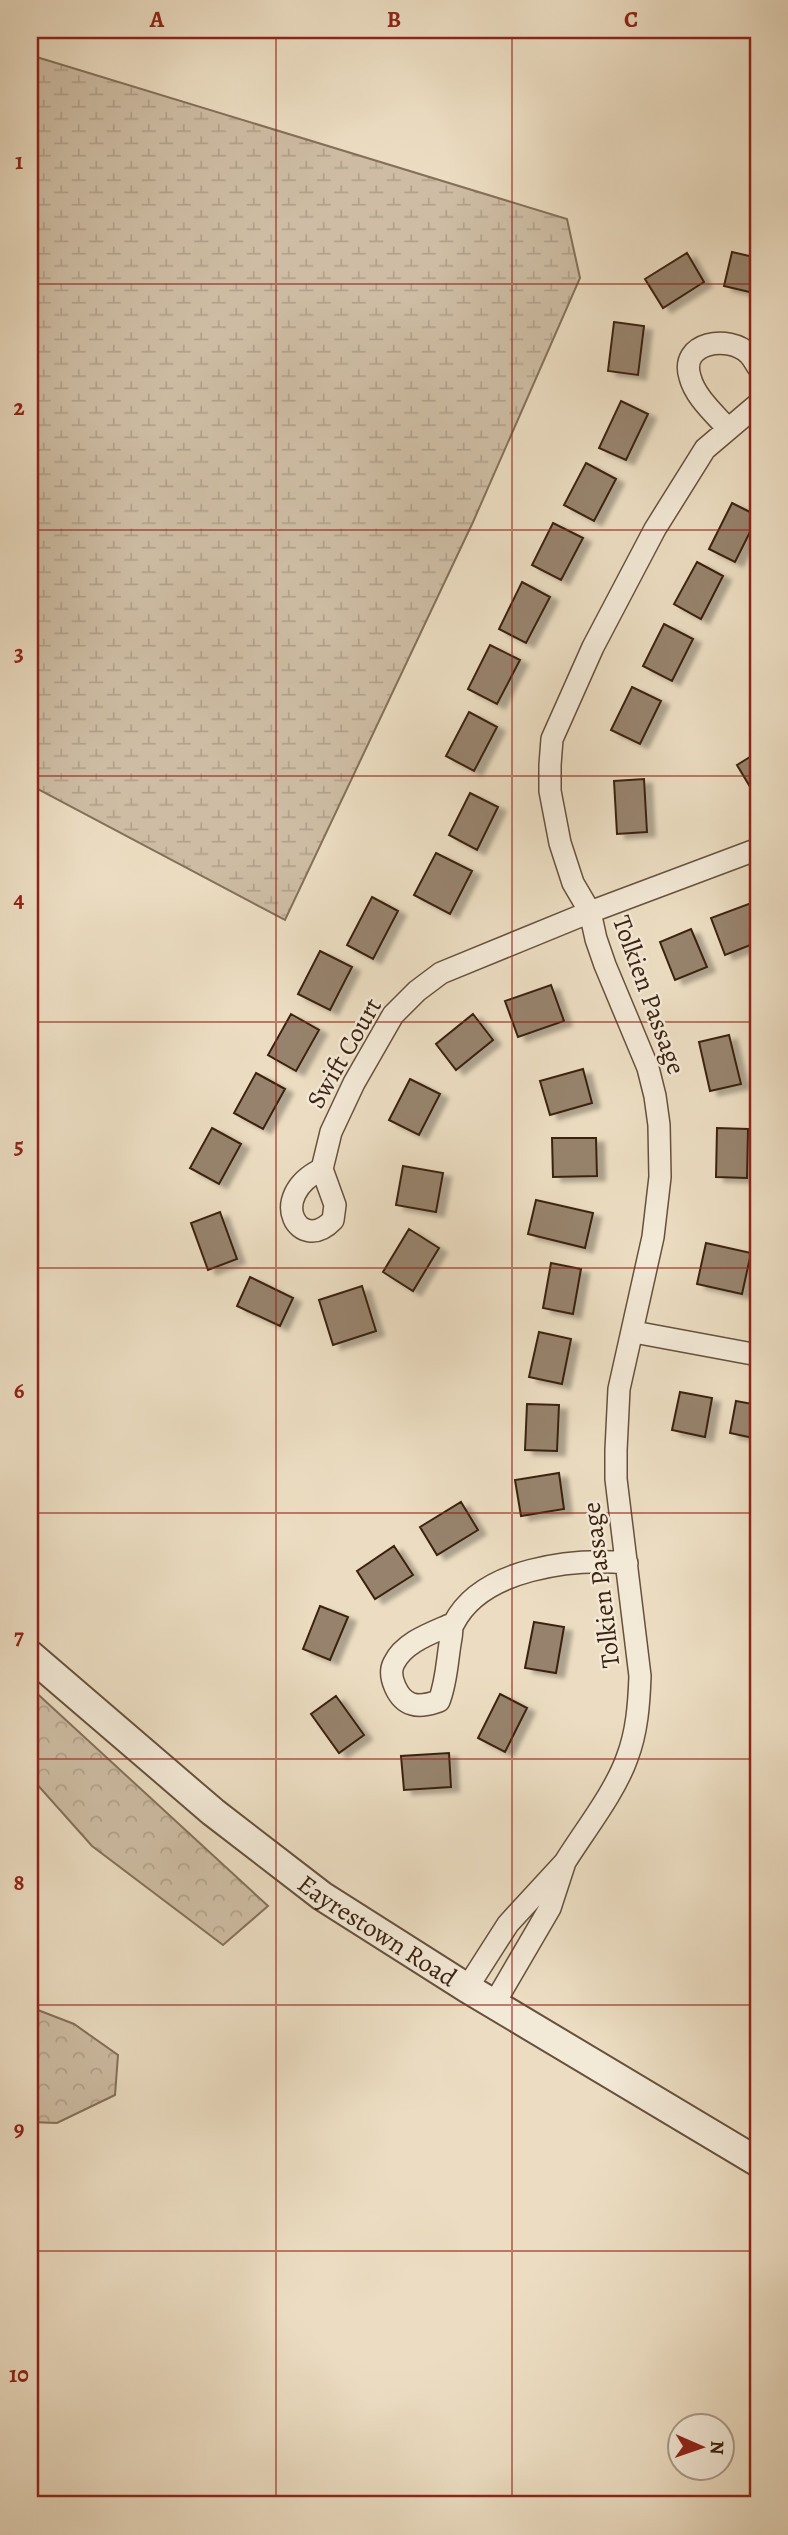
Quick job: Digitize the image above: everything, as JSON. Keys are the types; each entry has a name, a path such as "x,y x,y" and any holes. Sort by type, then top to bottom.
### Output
{"street":[{"path":"728,429 692,384 688,373 689,362 695,352 705,345 718,342 728,343 744,351 758,368"},
{"name":"Tolkien Passage","path":"467,1988 508,1924 565,1862 613,1787 627,1759 635,1734 640,1676 616,1479 616,1450 620,1390 634,1332 657,1207 661,1150 659,1125 648,1068 605,965 590,912 573,883 554,817 550,791 552,739 593,648 648,540 679,487 705,449 758,404"},
{"name":"Swift Court","path":"322,1169 331,1132 354,1083 393,1015 417,991 441,973 590,912 758,849"},
{"path":"634,1332 758,1355"},
{"path":"453,1624 469,1602 485,1590 536,1568 603,1561 627,1563"},
{"name":"Eayrestown Road","path":"30,1655 285,1870 360,1922 758,2162"},
{"name":"Tolkien Passage","path":"494,2004 550,1908 565,1862"}],"green space":[{"path":"30,55 567,219 580,278 473,522 285,920 30,785"},
{"path":"30,1687 268,1906 223,1945 92,1846 35,1782 30,1782"},
{"path":"30,2007 74,2024 118,2055 115,2095 57,2123 30,2122"}],"building":[{"path":"732,252 758,258 758,294 724,286"},
{"path":"687,253 704,282 663,308 645,279"},
{"path":"614,322 644,326 638,375 608,371"},
{"path":"621,401 648,414 626,460 599,448"},
{"path":"586,463 616,479 594,521 564,505"},
{"path":"732,503 758,516 735,562 709,549"},
{"path":"553,523 583,538 561,580 532,565"},
{"path":"697,562 723,576 701,619 674,604"},
{"path":"522,582 550,597 526,643 499,629"},
{"path":"664,624 693,639 672,681 643,666"},
{"path":"490,645 520,660 497,704 468,689"},
{"path":"632,687 661,701 640,744 611,730"},
{"path":"469,712 497,727 474,771 446,756"},
{"path":"758,752 758,786 752,790 737,765"},
{"path":"644,779 647,832 617,834 614,781"},
{"path":"470,793 498,807 477,850 449,835"},
{"path":"436,853 472,871 450,914 414,895"},
{"path":"372,897 398,911 373,959 347,945"},
{"path":"754,902 758,913 758,942 725,955 711,918"},
{"path":"691,929 707,967 675,980 660,942"},
{"path":"320,951 352,967 330,1010 298,994"},
{"path":"551,985 564,1021 518,1037 505,1001"},
{"path":"291,1014 319,1030 296,1071 268,1055"},
{"path":"473,1014 493,1040 456,1070 436,1044"},
{"path":"729,1035 741,1084 710,1091 699,1042"},
{"path":"583,1069 592,1103 550,1115 540,1081"},
{"path":"256,1073 285,1089 263,1129 234,1113"},
{"path":"410,1079 440,1094 419,1135 389,1120"},
{"path":"212,1128 241,1144 219,1184 190,1168"},
{"path":"717,1128 748,1129 747,1178 716,1177"},
{"path":"552,1138 596,1138 597,1176 553,1177"},
{"path":"403,1166 443,1173 436,1212 396,1205"},
{"path":"536,1200 593,1213 585,1248 528,1234"},
{"path":"220,1212 237,1259 208,1270 191,1223"},
{"path":"409,1229 439,1248 413,1291 383,1272"},
{"path":"706,1243 751,1253 742,1294 697,1284"},
{"path":"551,1263 581,1269 573,1314 543,1308"},
{"path":"250,1277 293,1298 280,1326 237,1306"},
{"path":"362,1286 376,1331 333,1345 319,1300"},
{"path":"539,1332 571,1339 562,1384 529,1377"},
{"path":"680,1392 712,1398 705,1437 672,1430"},
{"path":"736,1401 758,1405 758,1439 730,1433"},
{"path":"527,1404 559,1405 557,1451 525,1450"},
{"path":"559,1473 564,1509 521,1516 515,1480"},
{"path":"461,1502 478,1530 437,1555 420,1527"},
{"path":"394,1546 413,1575 375,1599 357,1571"},
{"path":"320,1606 348,1617 330,1660 303,1649"},
{"path":"534,1622 564,1627 556,1673 525,1668"},
{"path":"500,1694 527,1708 505,1752 478,1738"},
{"path":"336,1696 364,1735 339,1753 311,1714"},
{"path":"449,1753 451,1787 404,1790 401,1756"}]}
